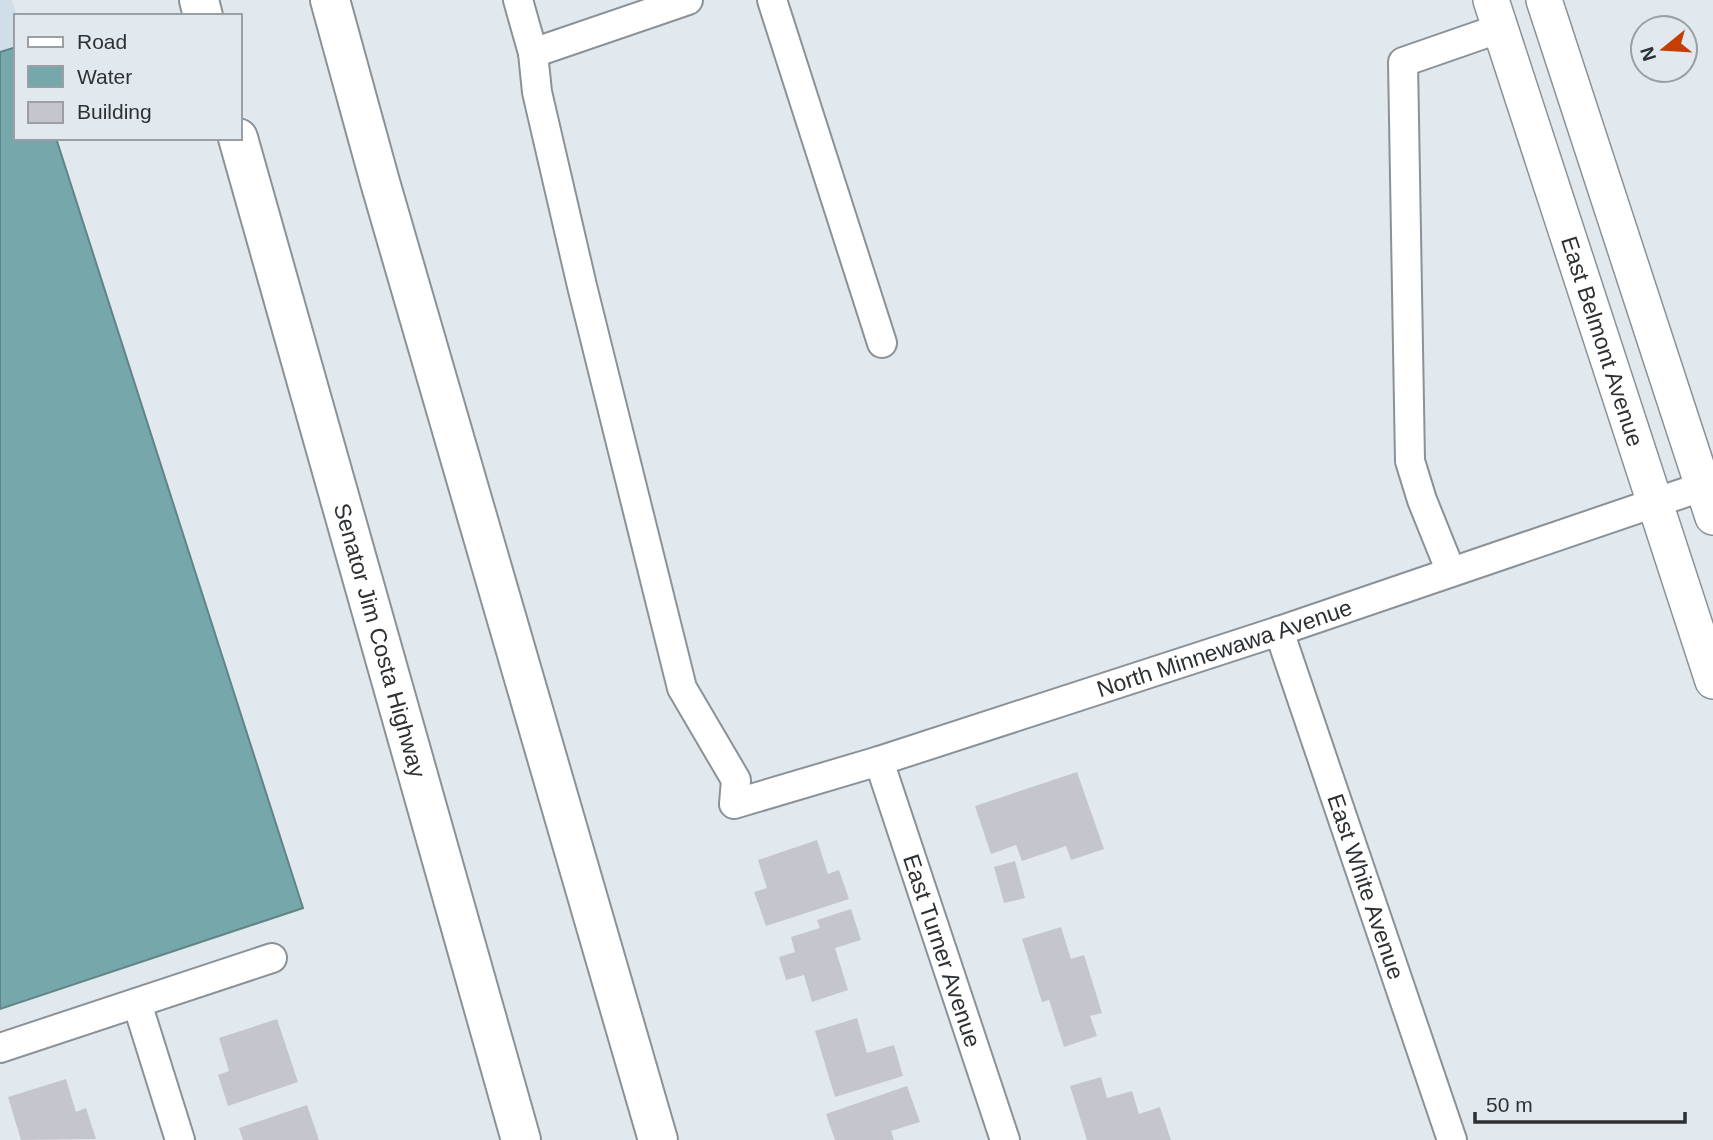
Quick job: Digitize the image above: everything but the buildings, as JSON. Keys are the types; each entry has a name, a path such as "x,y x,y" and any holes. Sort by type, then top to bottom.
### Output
{"highway":[{"path":"330,0 380,182 659,1140"},
{"path":"341,0 380,182"},
{"name":"Senator Jim Costa Highway","path":"238,140 522,1140"}],"main road":[{"path":"1544,0 1710,495"},
{"name":"East Belmont Avenue","path":"1496,14 1713,681"}],"street":[{"path":"518,0 533,53 688,0"},
{"path":"772,0 882,343"},
{"path":"1451,572 1422,500 1410,461 1403,62 1496,14"},
{"name":"North Minnewawa Avenue","path":"533,53 537,92 582,286 682,688 736,780 734,804 879,761 1279,631 1655,502 1710,495"},
{"name":"East White Avenue","path":"1279,631 1451,1140"},
{"name":"East Turner Avenue","path":"879,761 1005,1140"},
{"path":"0,1048 272,958"},
{"path":"137,1003 180,1140"}],"shaded area":[{"path":"0,0 12,0 16,14 14,14 14,48 0,52"}],"water":[{"path":"14,48 14,140 57,140 303,908 0,1009 0,52"}]}
